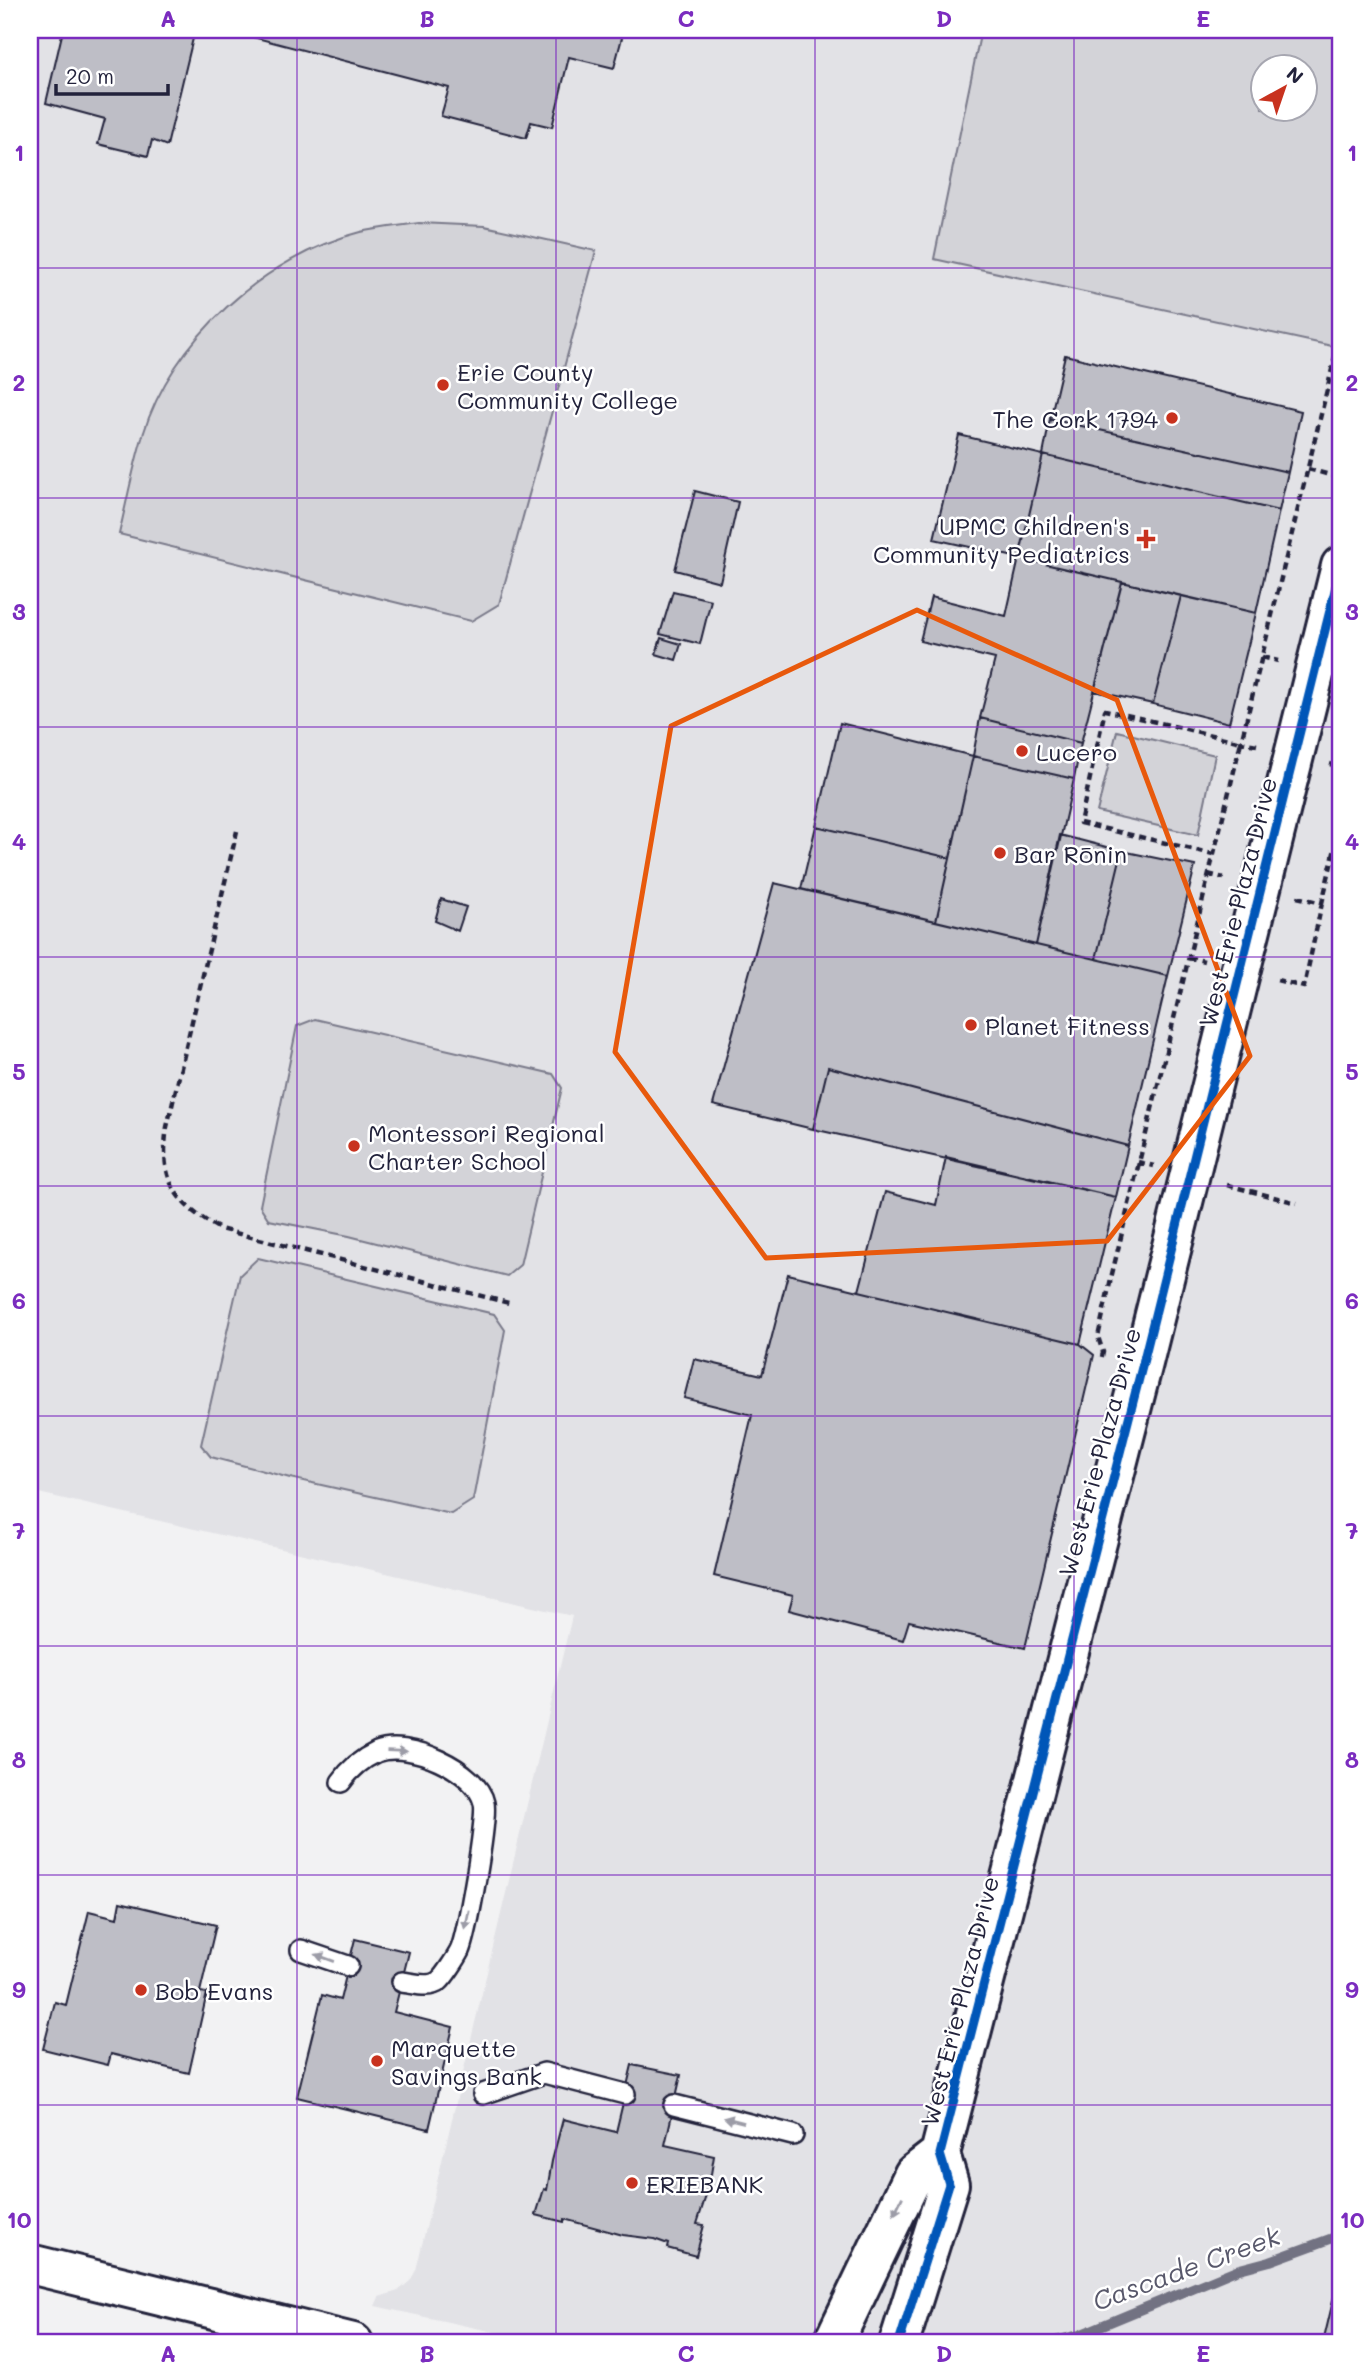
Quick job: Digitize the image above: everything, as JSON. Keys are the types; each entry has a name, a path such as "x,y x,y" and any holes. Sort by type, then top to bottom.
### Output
{"street":[{"name":"West Erie Plaza Drive","path":"898,2343 949,2184 940,2154 1143,1363 1341,566"},
{"name":"West Erie Plaza Drive","path":"833,2343 914,2174 940,2154"},
{"path":"30,2264 353,2343"}],"lane":[{"path":"341,1782 352,1767 379,1751 399,1749 436,1758 453,1767 480,1790 485,1804 472,1897 460,1952 439,1981 429,1986 402,1982"},
{"path":"301,1950 348,1966"},
{"path":"483,2094 544,2073 625,2094"},
{"path":"674,2105 793,2134"}],"path":[{"path":"1098,1338 1138,1162 1335,357"},
{"path":"1308,469 1341,478"},
{"path":"1213,854 1080,823 1105,710 1241,741"},
{"path":"237,831 167,1128 163,1152 172,1185 183,1203 197,1216 220,1229 509,1303"}],"highlighted area":[{"path":"917,610 1117,700 1250,1056 1107,1241 766,1258 615,1052 671,726"}],"shaded area":[{"path":"30,30 1341,30 1341,2343 544,2343 375,2306 379,2297 398,2291 410,2281 416,2270 572,1616 30,1491"},
{"path":"981,30 1341,30 1341,348 934,259"},
{"path":"419,223 484,226 596,251 499,604 471,621 119,534 139,447 156,400 175,367 226,307 257,282 290,261 325,244 361,232"},
{"path":"1117,731 1215,755 1198,835 1097,812"},
{"path":"315,1019 553,1074 562,1088 520,1265 507,1276 349,1236 269,1220 260,1206 297,1026"},
{"path":"258,1258 494,1314 505,1330 473,1500 451,1514 290,1478 211,1457 201,1445 240,1275"}],"building":[{"path":"63,30 195,30 167,146 152,140 148,156 98,144 105,119 46,103"},
{"path":"226,30 624,30 614,68 569,57 552,127 531,122 526,138 441,116 449,88"},
{"path":"1065,355 1301,411 1288,472 1050,419"},
{"path":"1050,419 1288,472 1279,511 1043,455"},
{"path":"959,435 1043,455 1019,558 934,539"},
{"path":"1043,455 1279,511 1256,613 1019,558"},
{"path":"695,491 738,502 720,582 675,570"},
{"path":"1019,558 1122,582 1081,743 980,718 995,659 920,641 931,597 1006,616"},
{"path":"1122,582 1181,596 1153,704 1094,691"},
{"path":"673,591 711,600 700,644 660,634"},
{"path":"1181,596 1256,613 1229,723 1153,704"},
{"path":"661,638 681,644 676,660 656,654"},
{"path":"980,718 1081,743 1074,779 973,756"},
{"path":"840,723 973,756 950,858 816,826"},
{"path":"973,756 1074,779 1036,945 936,921"},
{"path":"816,826 950,858 936,921 801,889"},
{"path":"1060,835 1122,851 1096,959 1036,945"},
{"path":"1122,851 1195,866 1168,976 1096,959"},
{"path":"774,883 1168,976 1128,1146 828,1067 813,1129 713,1105"},
{"path":"441,899 466,907 458,931 435,921"},
{"path":"828,1067 1128,1146 1116,1197 813,1129"},
{"path":"946,1157 1116,1197 1080,1344 859,1291 885,1192 936,1205"},
{"path":"788,1274 1080,1344 1094,1355 1025,1648 909,1621 903,1640 789,1610 793,1595 714,1576 752,1415 684,1398 694,1359 762,1375"},
{"path":"120,1902 216,1925 200,1992 207,1993 189,2073 111,2054 108,2065 43,2049 55,2002 66,2005 89,1911 117,1918"},
{"path":"355,1939 409,1952 394,2012 453,2027 429,2129 297,2097 322,1995 340,2000"},
{"path":"632,2065 681,2075 665,2145 714,2156 709,2186 697,2224 704,2225 696,2256 667,2248 668,2244 654,2239 623,2235 564,2219 564,2222 536,2215 544,2189 547,2190 563,2119 616,2132"},
{"path":"1337,2284 1341,2285 1341,2343 1323,2343"}],"waterway":[{"name":"Cascade Creek","path":"1047,2343 1079,2335 1236,2270 1270,2261 1341,2235"}],"cycle path":[{"path":"899,2343 949,2184 940,2154 1143,1363 1341,566"}],"place":[{"name":"Erie County Community College","path":"443,385"},
{"name":"The Cork 1794","path":"1172,418"},
{"name":"UPMC Children's Community Pediatrics","path":"1146,539"},
{"name":"Lucero","path":"1022,751"},
{"name":"Bar Rōnin","path":"1000,853"},
{"name":"Planet Fitness","path":"971,1025"},
{"name":"Montessori Regional Charter School","path":"354,1146"},
{"name":"Bob Evans","path":"141,1990"},
{"name":"Marquette Savings Bank","path":"377,2061"},
{"name":"ERIEBANK","path":"632,2183"}]}
